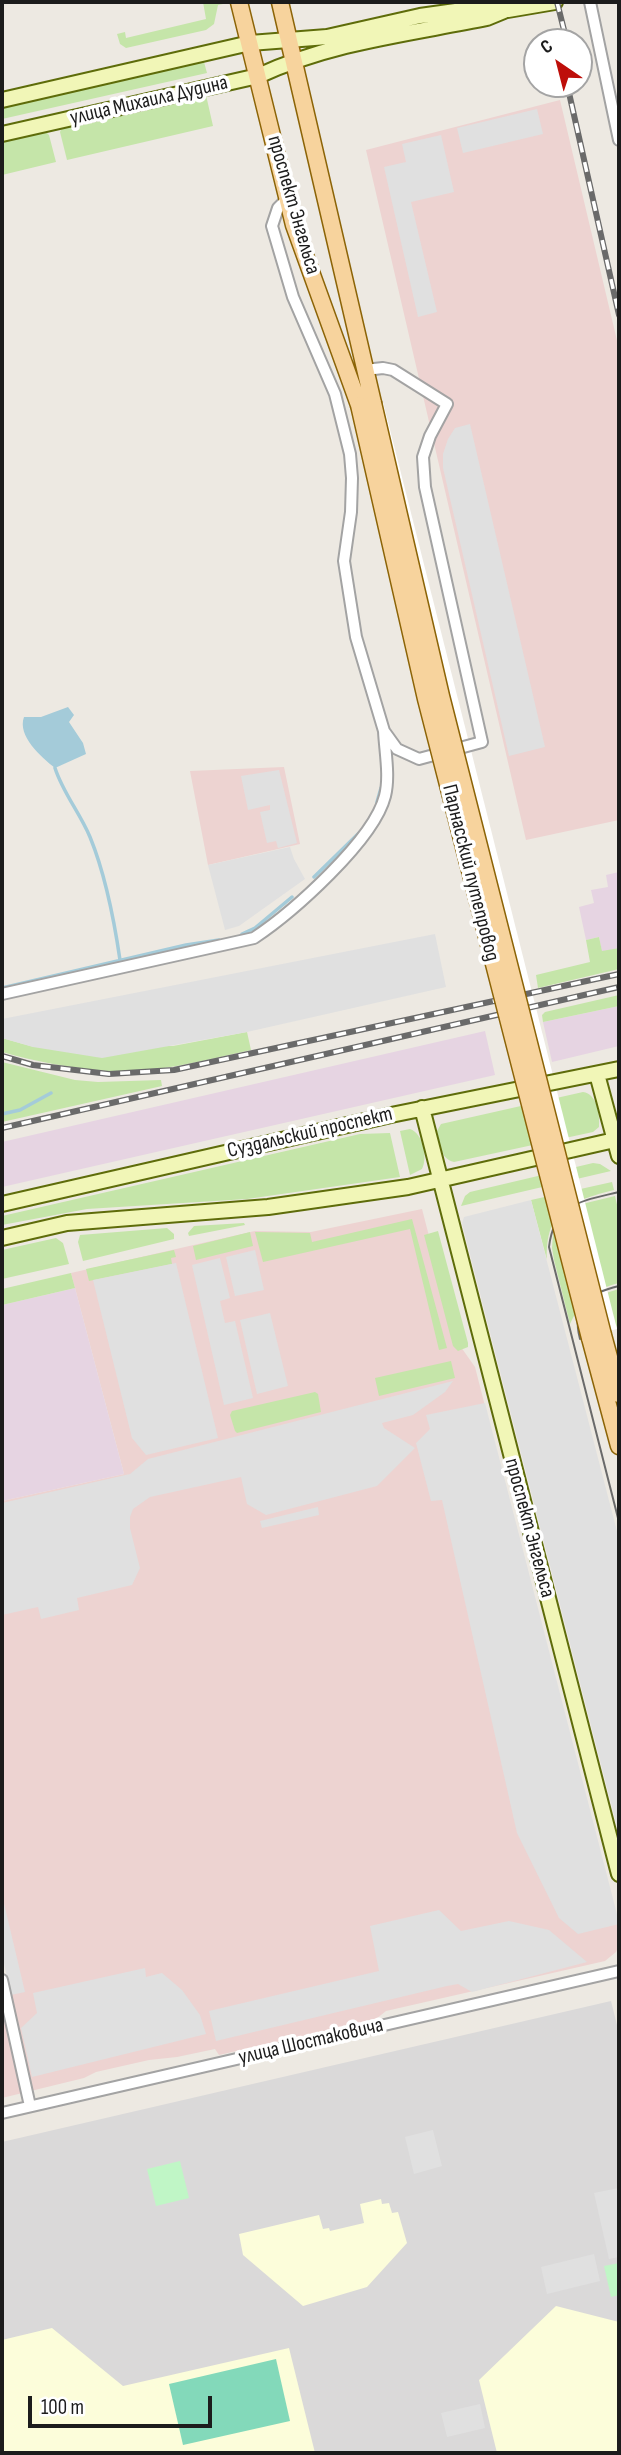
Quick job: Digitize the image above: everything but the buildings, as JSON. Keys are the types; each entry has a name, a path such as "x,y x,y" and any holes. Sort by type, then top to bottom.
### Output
{"main road":[{"name":"проспект Энгельса","path":"239,2 294,225 366,404"},
{"name":"проспект Энгельса","path":"280,2 365,370 366,404"},
{"path":"508,10 555,2"},
{"name":"улица Михаила Дудина","path":"2,100 250,43 327,37 420,16 485,7 508,10"},
{"name":"улица Михаила Дудина","path":"2,134 258,76 293,60 329,49 487,18 508,10"},
{"name":"Парнасский путепровод","path":"366,404 426,699 597,1337"},
{"name":"Суздальский проспект","path":"2,1203 422,1108 619,1069"},
{"path":"597,1074 617,1139 619,1156"},
{"name":"проспект Энгельса","path":"422,1108 619,1874"},
{"path":"2,1238 67,1223 268,1207 440,1181 617,1139"},
{"path":"597,1337 619,1394"},
{"path":"597,1337 619,1446"}],"street":[{"path":"590,2 619,140"},
{"path":"2,994 254,938 344,860 368,832 379,814 387,784 384,731 356,637 344,561 351,512 350,454 332,386 293,297 272,226 278,208 288,198"},
{"path":"365,370 393,370 447,404 430,436 423,457 425,487 482,742 419,759 397,748 384,731"},
{"name":"улица Шостаковича","path":"2,2113 619,1971"},
{"path":"2,1980 30,2106"}],"shaded area":[{"path":"560,100 619,349 619,820 526,840 366,150"},
{"path":"537,109 543,134 463,153 457,128"},
{"path":"441,135 454,192 411,202 437,312 418,317 384,167 406,162 402,144"},
{"path":"470,424 545,747 509,756 443,468 443,454 448,439 455,428"},
{"path":"284,767 300,844 208,865 190,771"},
{"path":"279,770 297,843 278,848 276,841 267,843 260,812 270,810 270,805 248,810 241,776"},
{"path":"290,847 305,879 239,926 225,930 208,865"},
{"path":"619,872 619,948 602,952 599,937 586,940 579,907 594,903 591,890 608,887 606,875"},
{"path":"435,934 446,987 247,1032 102,1058 33,1047 2,1038 2,1019"},
{"path":"619,1006 619,1046 552,1062 543,1022"},
{"path":"485,1031 495,1075 2,1187 2,1142"},
{"path":"531,1200 619,1539 619,1834 462,1223 464,1217"},
{"path":"422,1209 456,1340 475,1367 619,1930 616,1952 605,1961 386,2011 376,2019 219,2055 215,2049 149,2060 2,2098 2,1992 15,1989 2,1931 2,1501 124,1474 71,1273 255,1231 311,1232"},
{"path":"255,1250 264,1290 235,1296 226,1257"},
{"path":"220,1258 230,1298 220,1301 225,1323 235,1321 253,1398 224,1405 192,1265"},
{"path":"176,1263 218,1438 146,1455 132,1438 93,1280"},
{"path":"75,1288 124,1474 2,1501 2,1305"},
{"path":"270,1313 288,1386 257,1394 240,1320"},
{"path":"453,1381 445,1392 413,1415 382,1423 384,1428 415,1448 377,1486 266,1515 247,1504 241,1477 150,1497 133,1509 130,1517 130,1528 140,1568 132,1585 77,1598 79,1610 41,1619 38,1607 2,1615 2,1503 130,1474 148,1459"},
{"path":"485,1403 619,1922 578,1934 559,1918 517,1833 442,1500 431,1501 416,1443 430,1429 426,1415"},
{"path":"318,1507 319,1515 262,1528 260,1521"},
{"path":"2,1895 25,1992 11,1995 2,1954"},
{"path":"439,1910 461,1931 509,1921 549,1930 587,1962 472,1992 458,1984 447,1986 216,2041 209,2011 379,1971 370,1926"},
{"path":"145,1968 146,1977 162,1973 182,1990 200,2015 206,2034 32,2077 21,2028 37,2013 33,1993"},
{"path":"611,2001 619,2033 619,2453 2,2453 2,2142"},
{"path":"433,2130 442,2166 414,2174 405,2137"},
{"path":"619,2188 619,2257 609,2259 594,2193"},
{"path":"381,2199 382,2204 389,2203 392,2213 398,2212 407,2243 367,2287 303,2306 243,2255 239,2234 319,2215 323,2229 329,2228 330,2231 364,2223 360,2204"},
{"path":"594,2254 600,2281 547,2294 541,2267"},
{"path":"556,2306 619,2322 619,2453 497,2453 479,2380"},
{"path":"52,2328 123,2386 289,2348 315,2453 2,2453 2,2340"},
{"path":"480,2404 485,2428 447,2437 441,2413"}],"green space":[{"path":"203,2 223,2 218,5 214,24 206,30 126,48 120,44 117,34 125,32 126,38 206,19"},
{"path":"204,62 207,73 2,119 2,108"},
{"path":"206,95 213,126 67,160 60,132 62,127"},
{"path":"46,132 56,162 2,175 2,141"},
{"path":"599,937 602,951 619,948 619,969 538,988 536,975 590,962 586,940"},
{"path":"619,995 619,1006 543,1022 542,1015 545,1012"},
{"path":"247,1032 251,1050 143,1070 108,1071 81,1068 2,1052 2,1038 34,1047 173,1046"},
{"path":"2,1062 75,1080 161,1080 162,1086 2,1122"},
{"path":"583,1092 592,1096 598,1111 599,1127 593,1132 454,1162 446,1158 441,1150 437,1131 441,1124"},
{"path":"410,1129 418,1135 423,1146 424,1164 422,1169 410,1175 400,1131"},
{"path":"390,1133 400,1177 247,1199 87,1209 2,1225 2,1216 360,1134"},
{"path":"593,1163 611,1171 461,1206 470,1192"},
{"path":"612,1182 614,1190 573,1204 556,1219 548,1243 547,1260 531,1200"},
{"path":"615,1196 619,1213 619,1283 589,1297 570,1324 554,1260 553,1235 557,1224 582,1204"},
{"path":"412,1219 447,1348 439,1350 410,1229 263,1262 255,1232 310,1233 312,1242"},
{"path":"245,1225 189,1236 188,1233 194,1226"},
{"path":"167,1228 174,1234 174,1239 83,1261 78,1242 80,1235"},
{"path":"438,1231 468,1343 468,1347 458,1351 453,1346 424,1235"},
{"path":"250,1232 253,1246 196,1260 193,1246"},
{"path":"56,1238 63,1243 69,1264 2,1279 2,1250"},
{"path":"174,1250 176,1257 171,1258 172,1264 89,1281 86,1269"},
{"path":"71,1273 75,1288 2,1305 2,1289"},
{"path":"619,1289 619,1334 616,1325 581,1334 580,1320 596,1296"},
{"path":"451,1361 455,1378 379,1396 375,1378"},
{"path":"315,1392 318,1394 321,1412 237,1433 235,1431 230,1415 232,1411"},
{"path":"180,2161 189,2198 156,2206 147,2169"},
{"path":"619,2263 619,2295 611,2297 604,2266"},
{"path":"276,2359 290,2421 183,2445 169,2384"}],"water":[{"path":"68,707 74,715 69,722 83,743 86,754 55,768 27,739 24,717 41,717"}],"pier":[{"path":"383,402 617,1329 583,1338 351,408"}],"waterway":[{"path":"55,768 96,852 109,898 120,960"},
{"path":"377,802 381,788"},
{"path":"314,877 360,832"},
{"path":"242,934 255,928 292,897"},
{"path":"2,988 186,945 219,940"},
{"path":"2,1114 20,1110 51,1093"}],"tram line":[{"path":"619,1192 572,1206 557,1221 549,1247 619,1522"},
{"path":"580,1339 578,1317 585,1302 599,1292 619,1286"}],"railway":[{"path":"557,2 564,28"},
{"path":"570,98 619,315"},
{"path":"2,1056 33,1065 109,1074 174,1070 619,974"},
{"path":"2,1128 619,987"}]}
